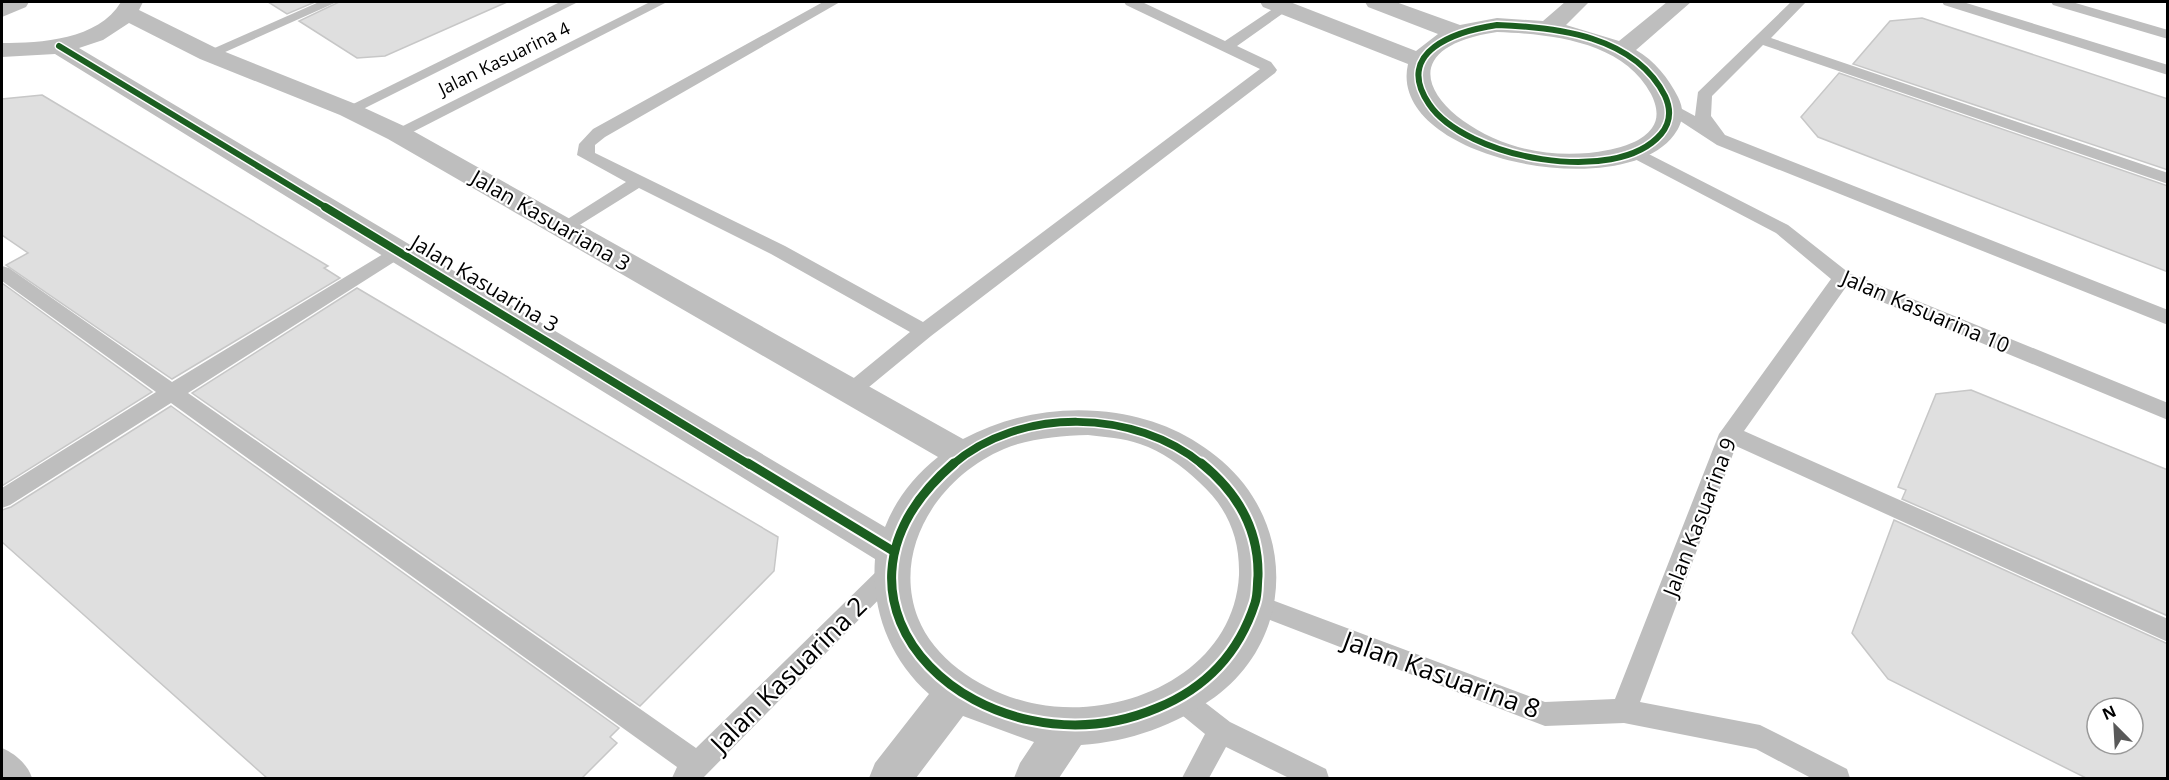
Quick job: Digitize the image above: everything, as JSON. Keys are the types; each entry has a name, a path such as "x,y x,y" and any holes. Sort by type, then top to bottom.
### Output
{"street":[{"path":"1376,2 1458,33"},
{"path":"1549,28 1578,2"},
{"path":"1621,51 1680,2"},
{"path":"1278,4 1421,61"},
{"name":"Jalan Kasuariana 3","path":"129,7 209,54 350,110 397,133 963,455"},
{"path":"6,52 59,46 100,31 129,7"},
{"path":"1497,14 1587,37 1621,51 1656,77 1671,108 1668,125 1656,140 1635,152 1592,161 1553,161 1522,156 1492,147 1459,131 1429,106 1420,90 1417,75 1421,61 1435,45 1458,33 1497,14"},
{"name":"Jalan Kasuarina 3","path":"59,46 398,251 893,561"},
{"path":"1088,422 1122,426 1152,435 1182,449 1208,467 1229,489 1246,515 1256,543 1260,573 1256,604 1241,640 1216,672 1181,699 1147,715 1109,725 1069,727 1008,718 956,692 923,662 901,627 891,590 893,561 902,523 918,497 938,474 963,455 991,439 1023,428 1055,423 1088,422"},
{"path":"890,778 956,692"},
{"path":"1035,778 1069,727"}],"lane":[{"path":"209,54 330,2"},
{"name":"Jalan Kasuarina 4","path":"350,110 572,2"},
{"name":"Jalan Kasuarina 4","path":"397,133 660,2"},
{"path":"833,2 599,133 587,144 585,155 778,250 924,331"},
{"path":"851,391 924,331 1269,70 1265,64 1131,2"},
{"path":"1723,141 1703,116 1704,95 1799,2"},
{"path":"1949,2 2168,70"},
{"path":"2058,2 2168,35"},
{"path":"1226,47 1278,4"},
{"path":"1760,39 2168,179"},
{"path":"1671,108 1723,141 2168,318"},
{"name":"Jalan Kasuarina 10","path":"1635,152 1782,228 1842,278 2168,412"},
{"path":"564,227 639,181"},
{"path":"2,499 170,391 398,251"},
{"path":"2,272 170,391 691,772"},
{"name":"Jalan Kasuarina 9","path":"1624,711 1730,434 1842,278"},
{"path":"1730,434 2168,631"},
{"name":"Jalan Kasuarina 2","path":"691,772 893,561"},
{"name":"Jalan Kasuarina 8","path":"1256,604 1545,714 1624,711 1760,737 1837,778"},
{"path":"1181,699 1221,731 1316,778"},
{"path":"1195,778 1221,731"},
{"path":"2,761 19,778"}],"building":[{"path":"268,2 315,2 287,14"},
{"path":"339,2 507,2 385,56 357,58 299,21"},
{"path":"1922,18 2168,99 2168,170 1853,64 1890,21"},
{"path":"1839,73 2168,186 2168,272 1818,137 1801,117"},
{"path":"42,95 328,266 324,268 340,278 172,379 6,265 28,253 2,235 2,99"},
{"path":"2,283 152,392 2,486"},
{"path":"357,288 778,537 774,571 640,706 192,393"},
{"path":"1971,390 2168,470 2168,616 1902,499 1906,490 1898,487 1936,394"},
{"path":"171,406 619,728 610,737 617,743 582,778 267,778 2,542 2,510 11,507"},
{"path":"1894,520 2168,644 2168,778 2086,778 1888,679 1852,633"}],"cycle path":[{"path":"1497,25 1566,32 1590,38 1633,58 1650,73 1662,91 1669,107 1670,116 1667,125 1659,137 1647,145 1633,152 1598,161 1575,162 1529,158 1506,152 1464,134 1437,114 1423,95 1418,73 1421,62 1437,44 1451,36 1497,25"},
{"path":"59,46 893,551"},
{"path":"1088,422 1120,426 1161,438 1189,454 1221,481 1242,508 1251,528 1258,561 1257,597 1246,630 1227,659 1202,683 1172,702 1139,716 1105,724 1070,727 1046,725 1011,717 978,703 942,680 916,652 899,620 892,585 895,550 907,516 930,484 962,456 976,447 1007,434 1039,426 1088,422"}]}
